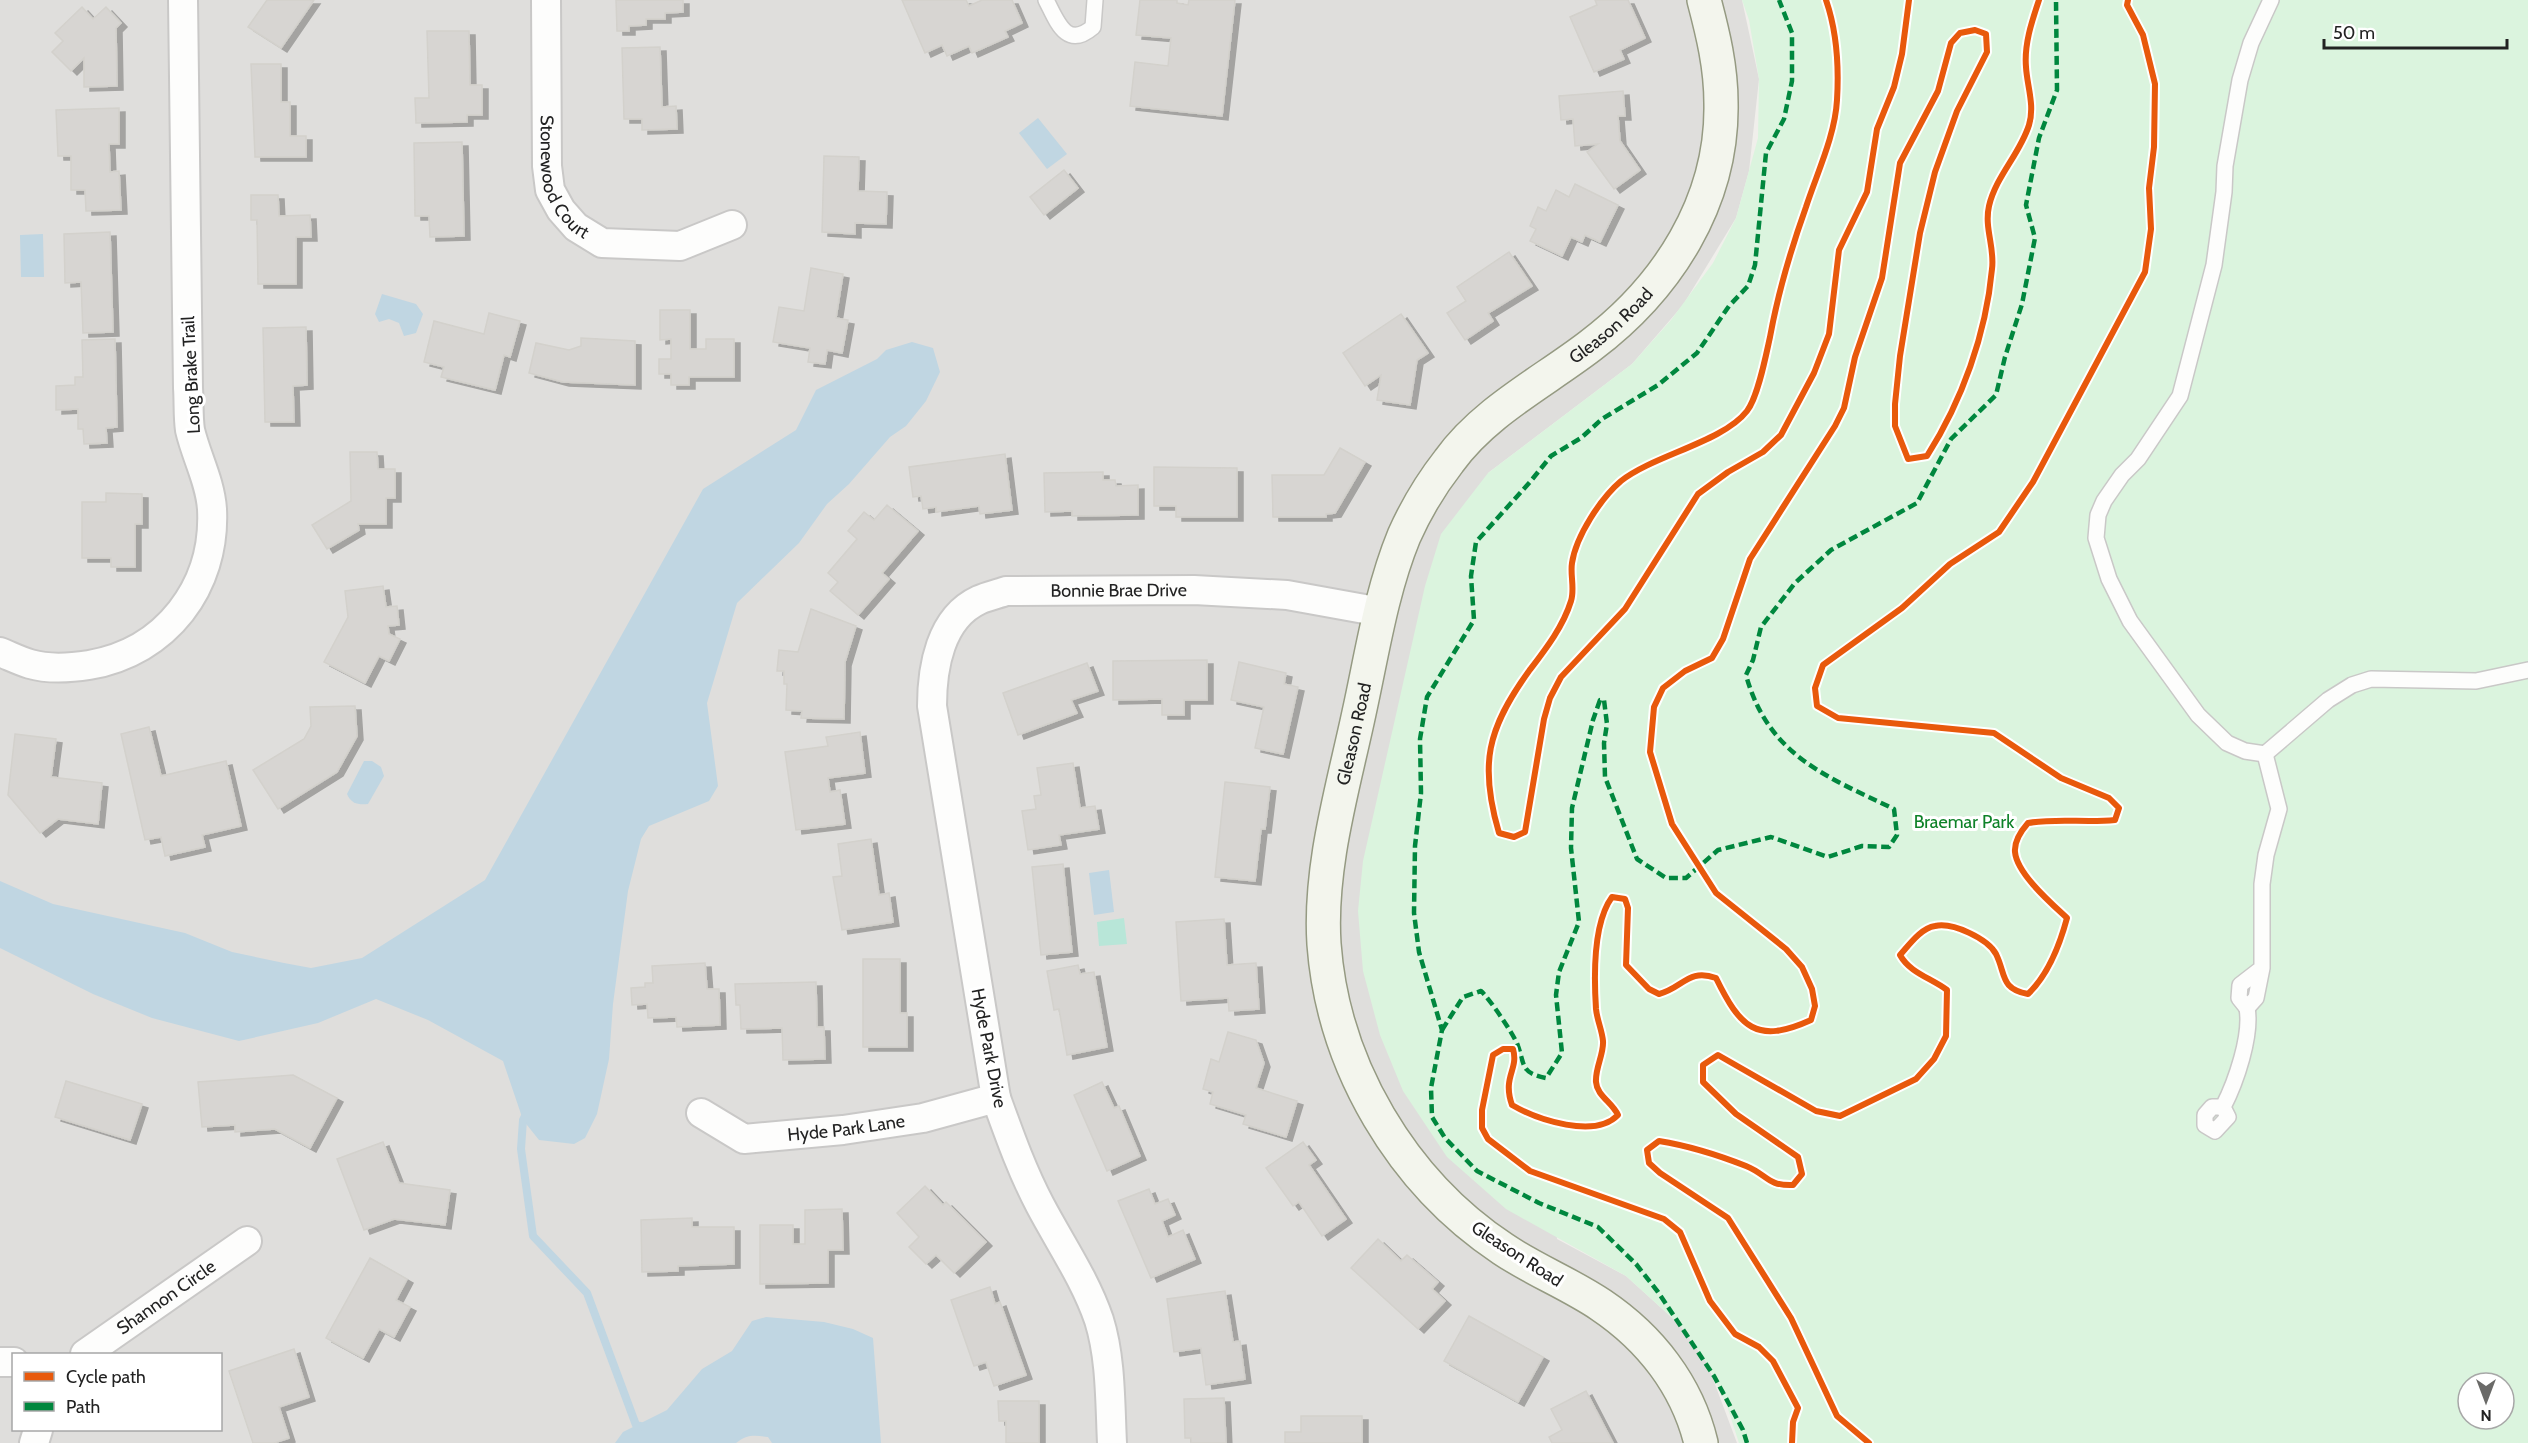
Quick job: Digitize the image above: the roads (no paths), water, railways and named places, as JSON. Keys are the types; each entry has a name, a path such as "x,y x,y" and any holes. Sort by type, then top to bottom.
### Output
{"street":[{"name":"Long Brake Trail","path":"0,652 31,664 71,668 111,661 146,644 177,618 199,585 210,547 212,508 190,429 183,0"},
{"name":"Stonewood Court","path":"546,0 548,166 550,190 561,210 576,227 602,243 680,246 732,225"},
{"name":"Gleason Road","path":"1701,1443 1691,1412 1672,1373 1642,1337 1601,1305 1503,1250 1452,1211 1413,1167 1378,1118 1352,1065 1334,1006 1324,945 1325,885 1335,827 1381,612 1405,535 1424,497 1452,456 1486,421 1593,345 1636,308 1672,265 1698,216 1715,160 1722,105 1717,46 1704,0"},
{"name":"Bonnie Brae Drive","path":"932,706 932,677 937,652 954,621 978,600 1006,591 1194,590 1287,595 1381,612"},
{"name":"Hyde Park Drive","path":"932,706 996,1098 1039,1203 1085,1287 1099,1321 1109,1377 1112,1443"},
{"name":"Hyde Park Lane","path":"701,1113 744,1139 843,1130 922,1118 996,1098"},
{"name":"Shannon Circle","path":"86,1353 247,1241"}],"lane":[{"path":"1046,0 1062,30 1073,36 1084,35 1093,27 1095,0"},
{"path":"2271,0 2251,43 2240,80 2225,166 2224,192 2214,265 2180,396 2138,459 2122,475 2104,501 2098,515 2096,538 2105,569 2130,621 2198,715 2227,743 2245,751 2265,754 2328,700 2352,685 2372,679 2476,681 2528,670"},
{"path":"2223,1107 2231,1092 2249,1021 2247,1008 2239,998 2240,985 2262,968 2262,884 2266,855 2279,808 2265,754"}],"water":[{"path":"1038,118 1067,154 1047,169 1019,133"},
{"path":"43,234 44,277 21,277 20,235"},
{"path":"382,294 416,304 423,314 416,333 404,336 399,323 389,319 379,322 375,314"},
{"path":"912,342 933,348 940,372 926,401 906,426 890,437 849,484 827,504 799,543 737,603 707,703 718,786 709,801 649,826 641,839 628,891 613,1004 609,1059 597,1114 585,1138 574,1144 539,1140 523,1120 503,1061 428,1020 376,999 318,1023 239,1041 152,1018 93,994 0,948 0,881 53,904 185,933 232,952 311,968 362,958 485,880 703,489 796,430 816,390 877,359 886,350"},
{"path":"364,761 372,761 381,767 384,776 368,804 353,802 347,794"},
{"path":"1109,870 1114,912 1094,915 1089,873"},
{"path":"766,1317 824,1322 853,1329 873,1338 881,1443 772,1443 768,1437 755,1436 744,1438 736,1443 615,1443 623,1432 667,1410 702,1369 732,1351 752,1321"}],"waterway":[{"path":"527,1112 523,1120 521,1149 533,1236 587,1293 636,1425 644,1427"}],"park label":[{"name":"Braemar Park","path":"1964,822"}]}
